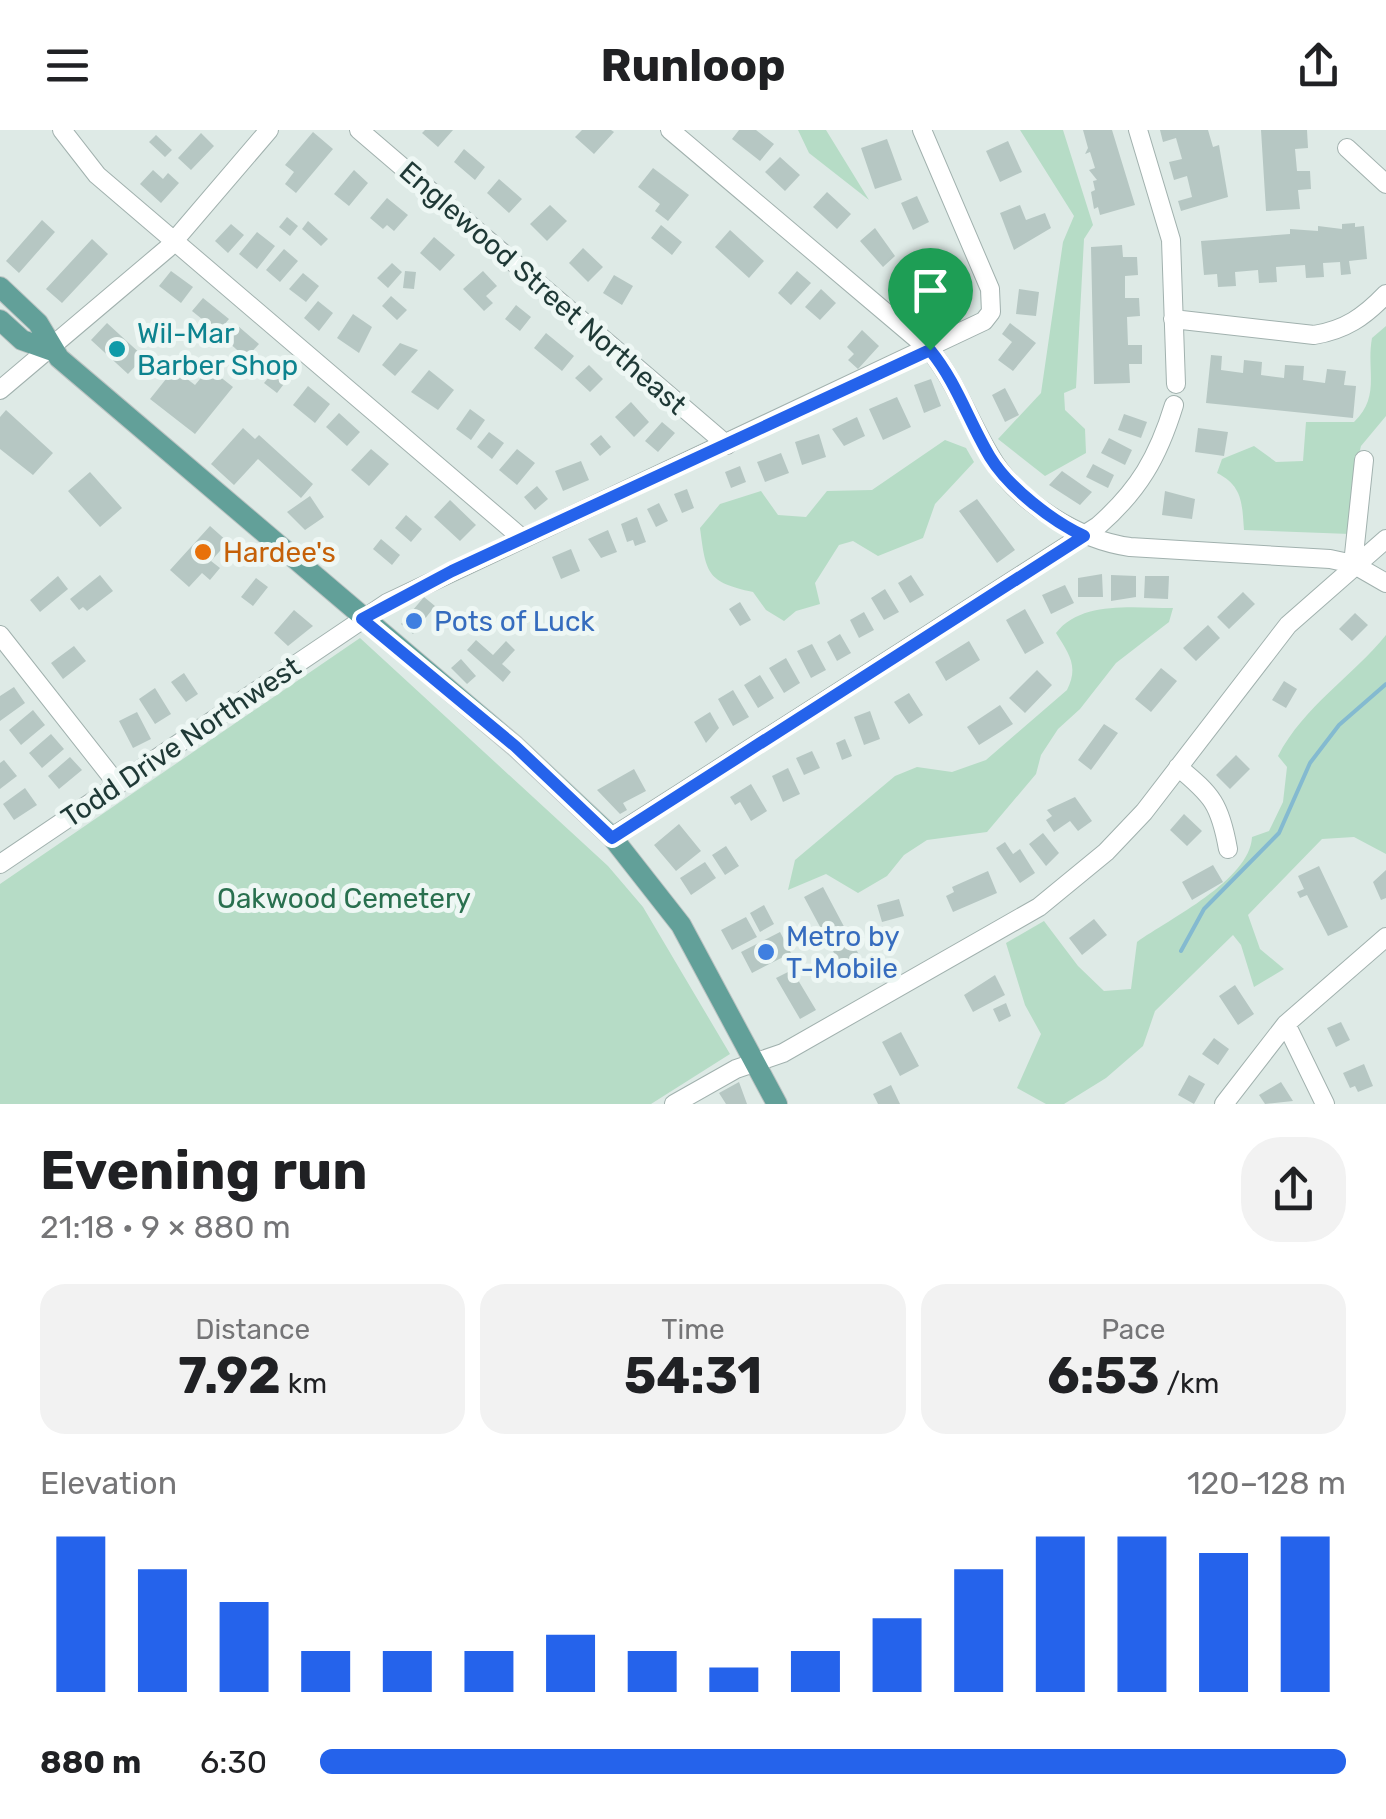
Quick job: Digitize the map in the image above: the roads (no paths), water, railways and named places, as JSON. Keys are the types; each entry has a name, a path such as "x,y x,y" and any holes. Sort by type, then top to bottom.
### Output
{"main road":[{"path":"0,287 38,323 50,350"},
{"path":"0,320 22,340 50,350 515,746 612,838 681,925 777,1104"}],"street":[{"path":"62,130 97,175 523,539"},
{"path":"0,390 176,240 270,130"},
{"name":"Englewood Street Northeast","path":"359,130 727,446"},
{"path":"670,130 930,350 960,392 999,468 1049,514 1084,536 1130,547 1235,550 1353,564 1386,583"},
{"name":"Todd Drive Northwest","path":"2,860 362,619 984,322 992,302 981,263 922,130"},
{"path":"1138,130 1171,240 1176,384"},
{"path":"1346,148 1386,184"},
{"path":"1173,319 1314,335 1337,332 1365,316 1386,294"},
{"path":"612,838 1084,536 1131,497 1144,480 1160,450 1174,405"},
{"path":"1353,564 1364,460"},
{"path":"674,1104 755,1062 783,1053 1039,906 1106,852 1288,625 1386,539"},
{"path":"0,635 118,785"},
{"path":"1178,766 1211,794 1222,814 1228,848"},
{"path":"1224,1104 1286,1024 1386,937"},
{"path":"1286,1024 1324,1104"}],"waterway":[{"path":"1181,951 1204,909 1279,833 1310,763 1339,725 1386,684"}],"place":[{"name":"Wil-Mar Barber Shop","path":"117,349"},
{"name":"Hardee's","path":"203,552"},
{"name":"Pots of Luck","path":"414,621"},
{"name":"Metro by T-Mobile","path":"766,952"}],"park label":[{"name":"Oakwood Cemetery","path":"344,898"}]}
